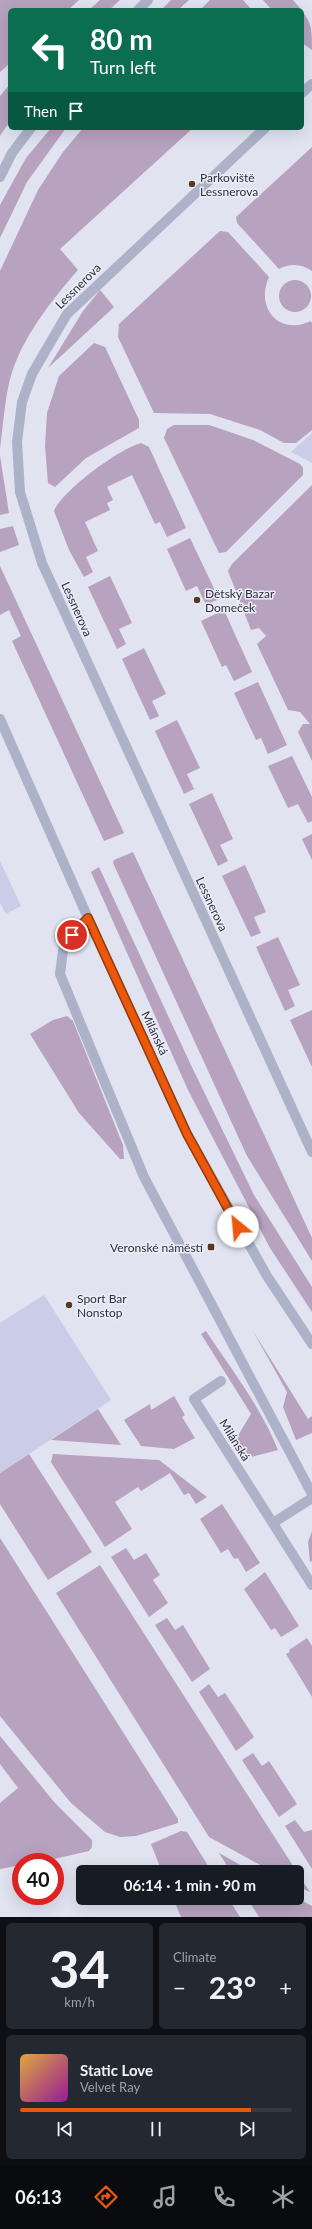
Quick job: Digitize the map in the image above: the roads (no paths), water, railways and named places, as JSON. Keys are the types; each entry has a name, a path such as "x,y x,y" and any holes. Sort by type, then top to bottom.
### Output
{"street":[{"path":"140,8 148,0"},
{"path":"304,91 312,84"},
{"path":"0,177 12,153 29,130"},
{"name":"Lessnerova","path":"263,130 92,289 59,324 32,374 22,402 17,442 20,492 42,564 312,1152"},
{"name":"Milánská","path":"0,719 88,918 187,1134 267,1276 312,1344"},
{"path":"88,918 64,943 60,974 144,1177 312,1494"},
{"name":"Milánská","path":"221,1381 194,1399 312,1585"},
{"path":"273,1523 312,1498"}],"place":[{"name":"Parkoviště Lessnerova","path":"192,184"},
{"name":"Dětský Bazar Domeček","path":"197,600"},
{"name":"Veronské náměstí","path":"211,1247"},
{"name":"Sport Bar Nonstop","path":"69,1305"}]}
